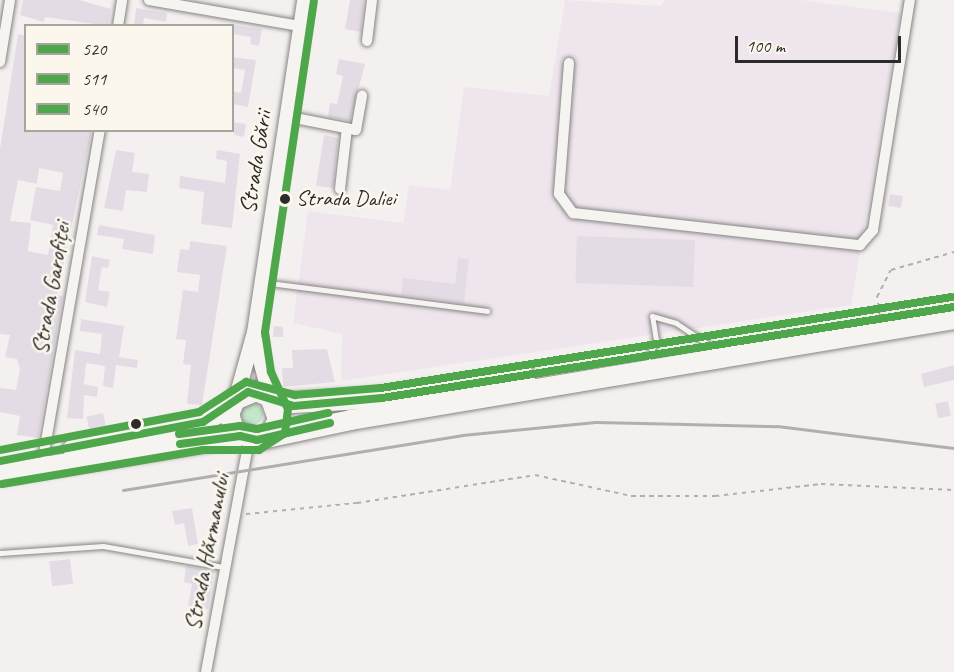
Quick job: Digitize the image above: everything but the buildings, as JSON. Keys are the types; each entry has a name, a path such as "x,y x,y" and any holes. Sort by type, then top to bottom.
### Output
{"highway":[{"path":"0,460 203,422 256,391 272,400 382,398 648,358 954,307"},
{"path":"0,474 271,434 954,319"},
{"path":"271,434 278,419 272,400"},
{"path":"233,403 230,423 244,438"}],"main road":[{"name":"Strada Gării","path":"254,332 304,0"},
{"path":"254,332 272,400"},
{"path":"233,403 254,332"}],"street":[{"path":"0,62 10,0"},
{"path":"118,24 122,0"},
{"path":"149,0 300,26"},
{"path":"367,41 372,0"},
{"path":"569,63 559,194 573,213 860,245 873,230 910,0"},
{"path":"285,116 356,130 362,96"},
{"path":"340,189 348,128"},
{"name":"Strada Garofiței","path":"44,453 100,132"},
{"name":"Strada Hărmanului","path":"206,672 234,514 244,438"}],"lane":[{"path":"261,281 487,311"},
{"path":"648,358 656,340 652,316 676,323 712,347"},
{"path":"0,553 104,546 223,567"}],"path":[{"path":"880,319 877,297 891,270 954,252"},
{"path":"234,514 357,503 535,475 631,496 716,496 821,484 954,490"}],"shaded area":[{"path":"565,0 661,6 665,0 801,0 900,13 851,305 341,381 342,334 293,323 308,211 403,223 409,185 450,190 464,87 549,96"}],"green space":[{"path":"252,403 260,406 263,414 260,422 252,425 244,422 241,414 244,406"}],"railway":[{"path":"123,490 462,435 595,422 777,426 954,448"}],"transit line":[{"name":"511","path":"2,484 203,450 259,450 285,433 288,409 271,372 265,332 314,2"},
{"name":"540","path":"0,450 199,412 246,382 295,395 381,388 952,297"},
{"name":"520","path":"0,461 203,422 248,392 294,406 382,398 954,307"},
{"name":"540","path":"179,434 240,426 257,429 328,413"},
{"name":"520","path":"180,444 240,436 257,440 330,423"}],"place":[{"name":"Strada Daliei","path":"285,199"}]}
